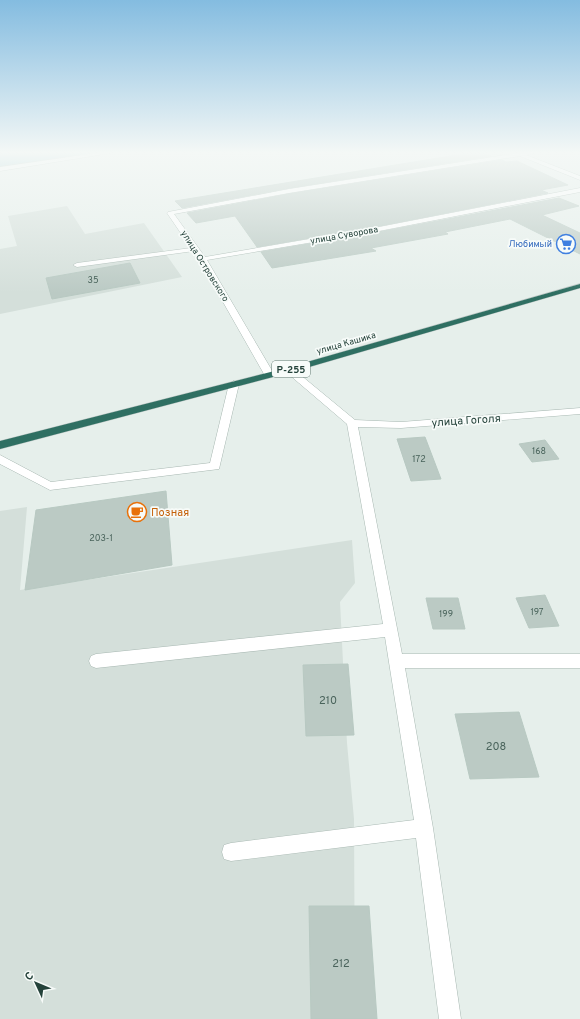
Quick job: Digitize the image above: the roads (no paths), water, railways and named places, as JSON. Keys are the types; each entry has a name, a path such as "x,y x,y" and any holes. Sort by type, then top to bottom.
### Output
{"highway":[{"name":"улица Кашика","path":"0,445 268,374 289,370 580,286"}],"street":[{"name":"улица Островского","path":"248,199 170,213 203,259 268,374"},
{"name":"улица Суворова","path":"203,259 379,229 536,199"},
{"path":"78,265 196,249"},
{"path":"289,370 352,423 391,630 424,828 450,1019"},
{"path":"0,459 50,486 215,466 234,384"},
{"name":"улица Гоголя","path":"352,423 401,425 580,411"},
{"path":"96,661 391,630"},
{"path":"395,661 580,661"},
{"path":"231,852 424,828"}],"place":[{"name":"Любимый","path":"566,244"},
{"name":"Позная","path":"137,512"}]}
